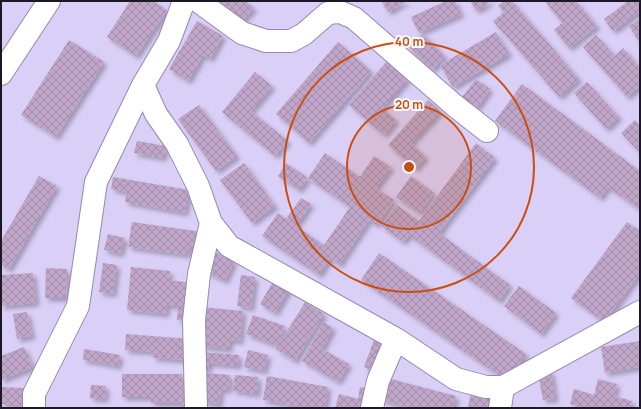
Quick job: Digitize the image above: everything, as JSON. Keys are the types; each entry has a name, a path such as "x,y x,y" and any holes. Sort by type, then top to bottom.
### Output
{"street":[{"path":"1,74 49,1"},
{"path":"34,408 34,394 78,306 96,182 144,85 169,41 184,1"},
{"path":"198,1 242,33 266,41 290,41 304,34 328,13 340,12 354,18 454,105 487,131"},
{"path":"144,85 156,114 177,144 198,186 211,223 229,246 396,339 456,379 486,387 502,398 640,312"},
{"path":"196,408 194,320 199,274 211,223"},
{"path":"372,408 378,381 396,339"}],"building":[{"path":"130,1 153,1 167,10 136,56 107,37"},
{"path":"219,1 246,1 254,8 241,22"},
{"path":"381,1 407,1 388,12"},
{"path":"446,1 455,1 461,14 419,33 411,17"},
{"path":"470,1 492,1 476,11"},
{"path":"504,1 512,1 579,79 559,97 493,21 504,12 498,6"},
{"path":"545,1 576,1 597,26 569,48 554,30 562,23"},
{"path":"628,1 640,1 640,11 613,31 604,19"},
{"path":"640,19 640,43 629,26"},
{"path":"197,21 223,36 210,59 203,55 188,81 169,69"},
{"path":"496,32 509,54 453,87 440,65"},
{"path":"423,34 445,56 432,70 409,48"},
{"path":"596,35 615,56 623,48 640,68 640,86 627,97 583,47"},
{"path":"69,40 104,62 56,137 21,115"},
{"path":"338,42 371,71 309,143 276,114"},
{"path":"387,61 408,79 382,108 396,120 384,135 349,105"},
{"path":"255,72 272,86 251,111 288,141 275,156 222,112"},
{"path":"476,79 490,89 477,108 462,97"},
{"path":"587,82 619,117 606,129 574,93"},
{"path":"522,84 640,171 640,210 608,187 600,198 495,121"},
{"path":"428,100 440,111 411,143 426,157 415,169 388,145"},
{"path":"199,105 237,156 216,171 178,119"},
{"path":"635,120 640,126 640,153 621,133"},
{"path":"137,141 166,146 163,158 134,153"},
{"path":"476,143 495,158 439,233 510,285 499,301 409,235 403,242 381,226 397,205 419,221"},
{"path":"325,153 360,177 374,156 391,167 376,188 394,200 377,225 369,220 339,265 330,258 319,275 262,236 278,213 286,219 301,198 311,204 296,226 324,245 350,207 308,178"},
{"path":"244,163 275,206 252,223 220,180"},
{"path":"286,163 308,178 299,190 278,176"},
{"path":"39,176 57,186 9,269 1,265 1,241"},
{"path":"411,176 434,193 419,213 396,197"},
{"path":"113,177 189,190 185,213 125,202 126,192 111,189"},
{"path":"132,222 202,232 200,249 189,247 188,255 128,247"},
{"path":"627,222 640,231 640,273 604,322 571,298"},
{"path":"108,234 125,238 120,254 104,250"},
{"path":"211,250 234,261 225,281 202,270"},
{"path":"379,253 526,354 507,381 361,280"},
{"path":"103,263 117,265 113,294 99,292"},
{"path":"131,267 170,271 169,280 192,283 191,321 177,320 178,306 167,305 166,314 127,310"},
{"path":"46,268 67,269 66,298 45,298"},
{"path":"33,273 36,303 1,306 1,275"},
{"path":"241,275 255,277 251,308 237,306"},
{"path":"274,280 289,289 275,313 260,304"},
{"path":"519,286 556,313 541,334 504,306"},
{"path":"305,302 324,314 295,361 276,349"},
{"path":"201,307 243,311 240,341 230,340 229,349 197,346"},
{"path":"27,312 32,336 17,339 13,314"},
{"path":"253,315 285,326 278,346 246,334"},
{"path":"324,322 333,328 322,349 349,364 338,382 302,361"},
{"path":"126,334 190,339 189,360 153,358 154,352 125,350"},
{"path":"374,340 389,346 379,373 364,367"},
{"path":"640,341 640,367 605,373 601,347"},
{"path":"24,347 33,367 1,380 1,356"},
{"path":"84,349 120,355 118,366 83,360"},
{"path":"248,350 268,355 264,371 244,367"},
{"path":"201,352 239,355 238,366 209,363 208,370 199,369"},
{"path":"551,371 555,399 543,400 538,373"},
{"path":"206,373 230,375 229,390 221,389 219,404 203,402"},
{"path":"122,374 182,374 182,380 193,380 193,408 181,408 181,403 151,403 151,397 122,397"},
{"path":"235,375 258,377 257,394 233,391"},
{"path":"267,376 328,387 325,408 308,408 263,400"},
{"path":"387,378 456,396 453,408 411,408 381,400"},
{"path":"598,379 617,384 614,396 632,401 630,408 583,408 570,404 574,389 594,395"},
{"path":"91,385 106,386 105,399 90,398"},
{"path":"1,387 26,388 25,408 10,408 10,404 1,404"},
{"path":"360,387 374,390 369,408 335,408 339,394 358,399"},
{"path":"471,390 499,395 496,408 468,408"}]}
